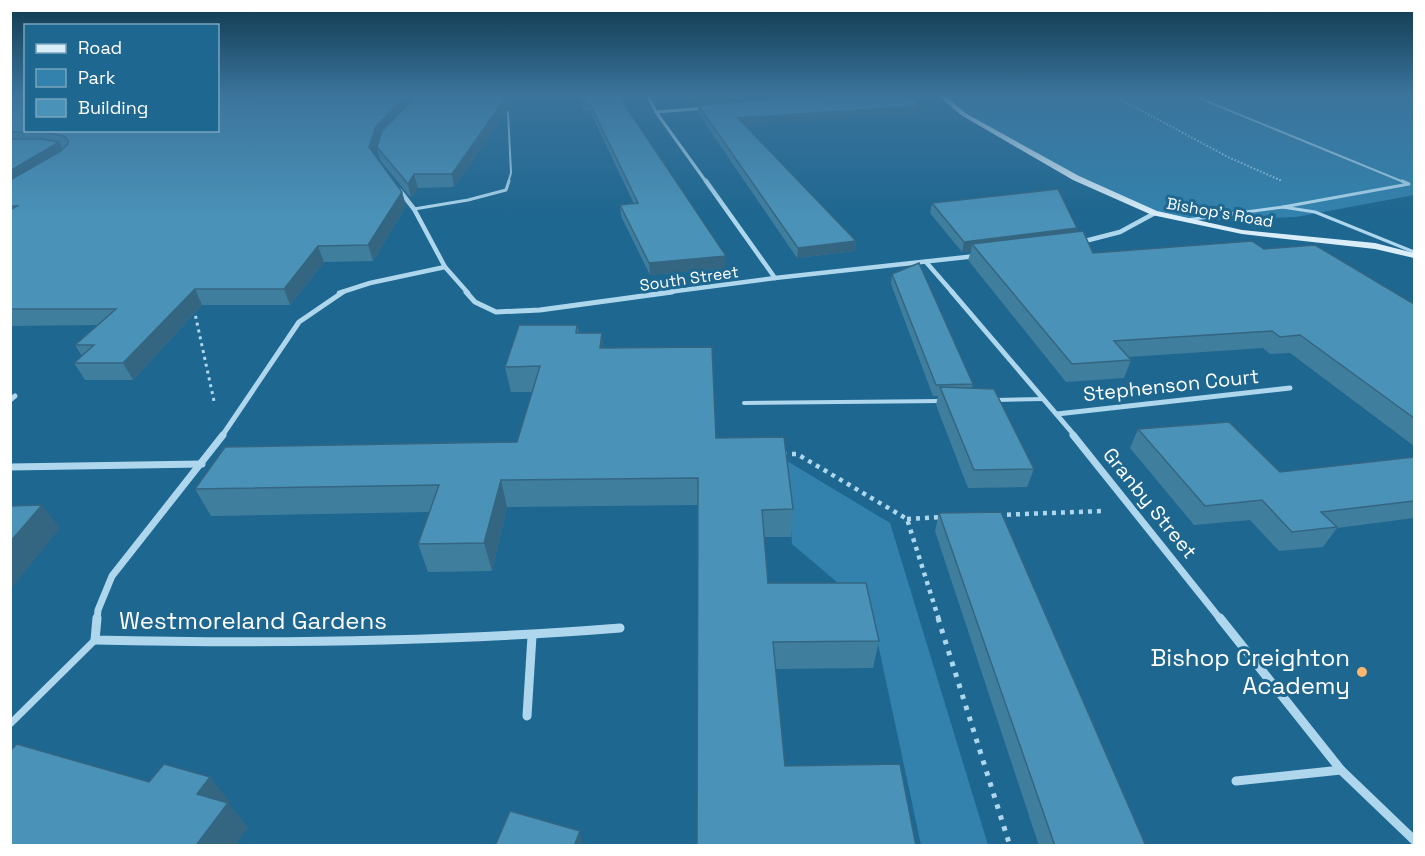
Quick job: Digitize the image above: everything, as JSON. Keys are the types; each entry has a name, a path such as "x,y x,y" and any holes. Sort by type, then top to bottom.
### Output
{"street":[{"path":"673,136 775,278"},
{"name":"Bishop's Road","path":"1001,136 1076,178 1155,213 1242,232 1375,246 1414,254"},
{"name":"South Street","path":"395,185 414,209 445,267 475,302 496,312 540,310 775,278 983,255"},
{"path":"1074,243 1097,240 1130,229 1155,213"},
{"name":"Granby Street","path":"926,262 1057,414 1341,770 1414,840"},
{"name":"Westmoreland Gardens","path":"445,267 337,294 299,322 222,437 112,576 98,610 96,640 243,644 532,636 620,628"},
{"name":"Stephenson Court","path":"1057,414 1290,388"},
{"path":"10,466 201,464"},
{"path":"527,716 532,636"},
{"path":"1236,780 1341,770"}],"lane":[{"path":"414,209 468,200 506,190 512,173 510,136"},
{"path":"1292,136 1409,184"},
{"path":"1185,220 1283,207 1414,183"},
{"path":"1283,207 1315,212 1414,254"},
{"path":"986,400 1044,399"},
{"path":"744,403 950,401"},
{"path":"10,724 96,640"}],"path":[{"path":"1189,136 1228,157 1322,200"},
{"path":"194,308 222,437"},
{"path":"773,454 797,454 908,519 955,517"},
{"path":"991,515 1133,510"},
{"path":"908,519 1010,846"}],"green space":[{"path":"1005,136 1414,136 1414,195 1296,217 1185,221 1155,213 1093,185"},
{"path":"787,461 890,523 988,845 921,845 871,611 792,544"}],"building":[{"path":"64,136 373,136 369,147 402,192 368,245 318,246 284,289 195,289 123,363 74,363 94,345 75,345 116,309 10,309 10,210 17,206 10,206 10,180 61,151 68,144"},
{"path":"380,136 479,136 452,174 414,174 408,184 377,147"},
{"path":"605,136 646,136 726,256 649,263 620,205 638,203"},
{"path":"720,136 755,136 856,241 798,248"},
{"path":"10,139 41,139 59,142 10,171"},
{"path":"1058,189 1077,228 964,242 932,203"},
{"path":"1083,231 1093,253 1252,241 1264,249 1315,245 1414,304 1414,418 1300,335 1280,337 1272,331 1114,341 1131,360 1072,364 972,244"},
{"path":"919,263 973,384 936,385 892,274"},
{"path":"519,325 577,325 576,333 602,333 600,348 712,347 716,438 784,437 793,509 762,510 768,583 866,583 879,641 773,642 785,766 900,764 916,846 697,846 698,478 501,480 484,543 418,544 439,485 195,489 225,447 517,442 540,366 505,367"},
{"path":"940,387 994,389 1034,469 974,470"},
{"path":"1229,422 1280,472 1414,457 1414,501 1321,512 1337,527 1292,532 1262,500 1205,506 1138,429"},
{"path":"42,505 10,542 10,506"},
{"path":"1001,512 1146,846 1055,846 939,513"},
{"path":"17,744 149,782 164,764 210,777 197,794 228,803 197,844 200,846 10,846 10,751"},
{"path":"510,811 580,831 574,846 495,846"}],"place":[{"name":"Bishop Creighton Academy","path":"1362,672"}]}
